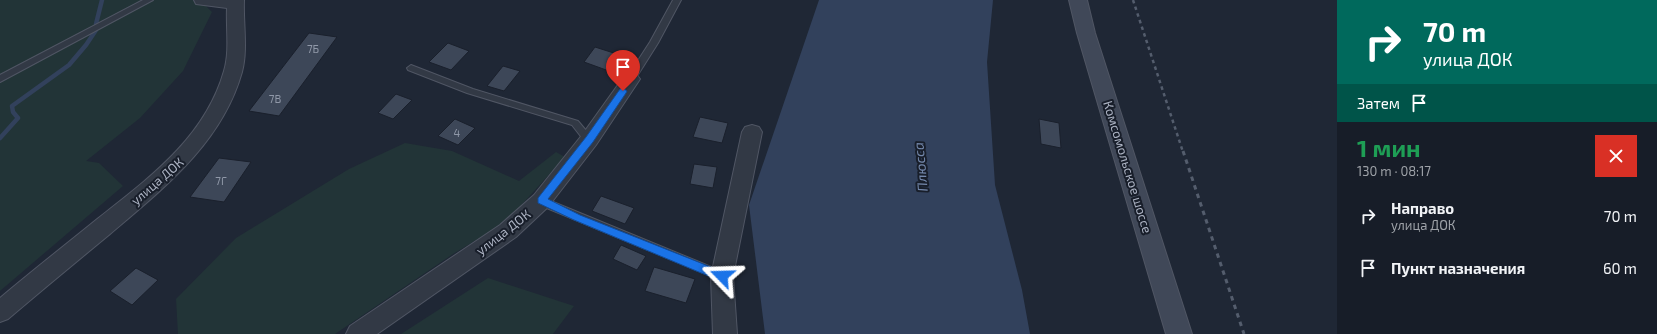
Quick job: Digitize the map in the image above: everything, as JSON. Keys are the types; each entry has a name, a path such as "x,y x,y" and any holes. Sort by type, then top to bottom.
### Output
{"main road":[{"name":"Комсомольское шоссе","path":"1078,0 1086,32 1178,334"}],"street":[{"path":"202,0 236,2"},
{"name":"улица ДОК","path":"0,312 156,184 185,157 201,137 226,96 234,72 237,50 236,2"},
{"name":"улица ДОК","path":"358,334 508,231 541,201 590,140 632,79"},
{"path":"725,334 722,276 752,132"}],"lane":[{"path":"0,79 76,37 149,0"},
{"path":"632,79 654,43 677,0"},
{"path":"411,68 470,91 575,124 590,140"},
{"path":"541,201 722,276"}],"shaded area":[{"path":"0,0 211,0 206,6 212,12 183,71 140,118 86,161 99,163 123,186 0,291"},
{"path":"405,143 452,151 519,181 556,152 565,157 506,222 453,254 335,334 178,334 176,299 236,238 349,169"},
{"path":"488,278 574,306 553,334 401,334"}],"water":[{"name":"Плюсса","path":"819,0 993,0 987,62 995,185 1022,290 1030,334 765,334 749,205"}],"building":[{"path":"309,33 337,37 279,116 249,111"},
{"path":"448,43 469,51 451,70 429,62"},
{"path":"595,47 620,55 609,71 584,62"},
{"path":"503,66 520,71 504,91 487,86"},
{"path":"396,94 412,100 393,119 378,113"},
{"path":"700,117 728,123 722,143 693,137"},
{"path":"455,119 475,128 458,145 438,136"},
{"path":"1039,119 1059,123 1061,148 1041,144"},
{"path":"219,158 251,162 224,202 190,197"},
{"path":"694,164 717,167 713,188 690,184"},
{"path":"601,196 634,208 625,224 592,211"},
{"path":"621,245 646,256 637,270 613,259"},
{"path":"654,267 695,279 686,303 645,291"},
{"path":"136,268 158,280 132,305 110,291"}],"waterway":[{"path":"96,24 102,0"},
{"path":"0,138 18,118 13,112 12,106 69,65 86,45 96,30"}],"railway":[{"path":"1133,0 1183,152"},
{"path":"1183,151 1244,334"}],"route":[{"path":"623,91 590,140 541,201 722,276"}]}
